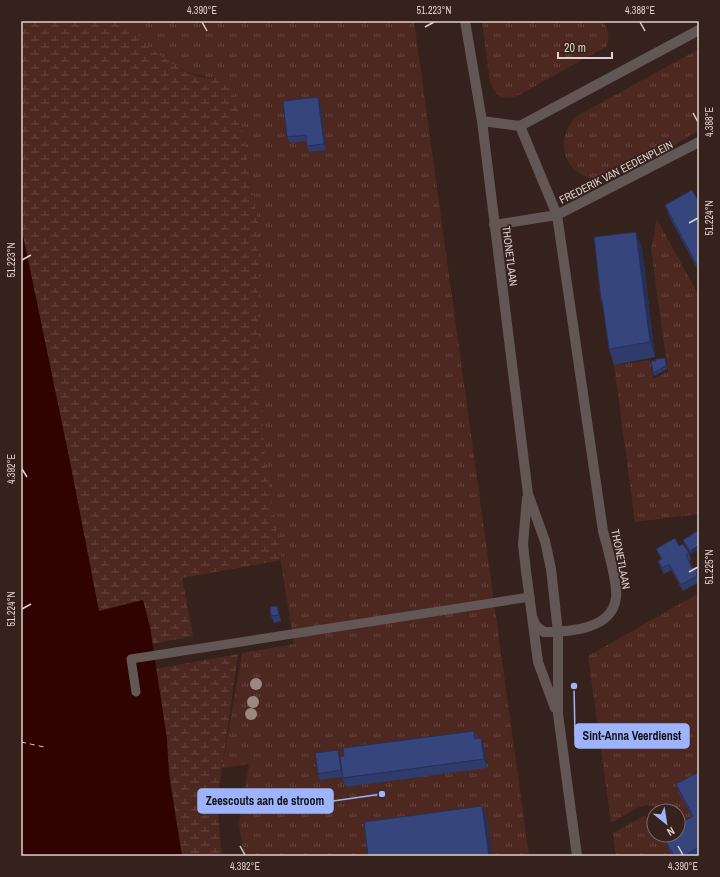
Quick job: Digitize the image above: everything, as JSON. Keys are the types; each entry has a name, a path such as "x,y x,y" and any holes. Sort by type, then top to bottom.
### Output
{"street":[{"name":"THONETLAAN","path":"465,21 482,121 528,494 545,541 551,569 558,632 558,714 577,856"},
{"path":"482,121 520,126 699,30"},
{"name":"THONETLAAN","path":"520,126 557,215 603,531 612,563 616,598 611,611 600,622 581,629 544,632 536,626 533,619"},
{"name":"FREDERIK VAN EEDENPLEIN","path":"494,225 557,215 699,142"},
{"name":"THONETLAAN","path":"528,494 523,544 538,662 558,714"}],"lane":[{"path":"136,692 131,659 530,597"}],"green space":[{"path":"21,21 127,21 151,49 181,70 199,77 218,78 229,86 237,102 259,227 258,319 265,462 282,560 182,578 193,636 152,644 143,600 99,612 69,457 21,226"},
{"path":"127,21 414,21 529,856 244,856 239,824 249,764 222,768 242,653 294,644 265,462 258,319 259,227 237,102 218,78 189,72 166,61 155,53"},
{"path":"482,21 603,21 608,33 608,42 607,46 517,96 503,97 494,91 490,82"},
{"path":"699,49 699,130 651,159 612,177 592,179 576,171 572,167 566,157 564,141 566,131 575,117"},
{"path":"657,219 699,296 699,514 635,522 614,365 650,360 653,379 668,372 651,250"},
{"path":"699,593 699,856 686,843 686,803 646,803 646,805 639,807 611,823 588,656"},
{"path":"238,654 217,803 222,856 182,856 155,669"},
{"path":"644,816 646,817 646,843 668,843 675,856 616,856 613,833"}],"shaded area":[{"path":"21,226 99,611 143,600 150,627 167,739 169,776 182,856 21,856"}],"building":[{"path":"318,97 324,144 307,146 306,135 287,137 283,101"},
{"path":"692,190 699,202 699,269 665,205"},
{"path":"636,232 650,342 609,349 601,300 594,237"},
{"path":"665,358 666,366 653,373 651,361"},
{"path":"697,531 699,535 699,545 690,551 683,540"},
{"path":"675,538 679,546 683,544 689,553 686,555 692,568 694,567 698,572 696,574 697,576 681,585 669,564 662,568 658,561 662,559 656,549"},
{"path":"277,606 279,615 271,616 270,607"},
{"path":"474,731 475,739 481,738 484,759 343,778 340,757 344,756 343,748"},
{"path":"338,750 341,770 318,774 315,753"},
{"path":"699,772 699,847 684,856 674,856 667,843 686,843 686,820 693,816 676,784"},
{"path":"482,806 489,856 368,856 364,822"}],"ferry route":[{"path":"21,742 44,747"}],"place":[{"name":"Sint-Anna Veerdienst","path":"574,686"},
{"name":"Zeescouts aan de stroom","path":"382,794"}]}
